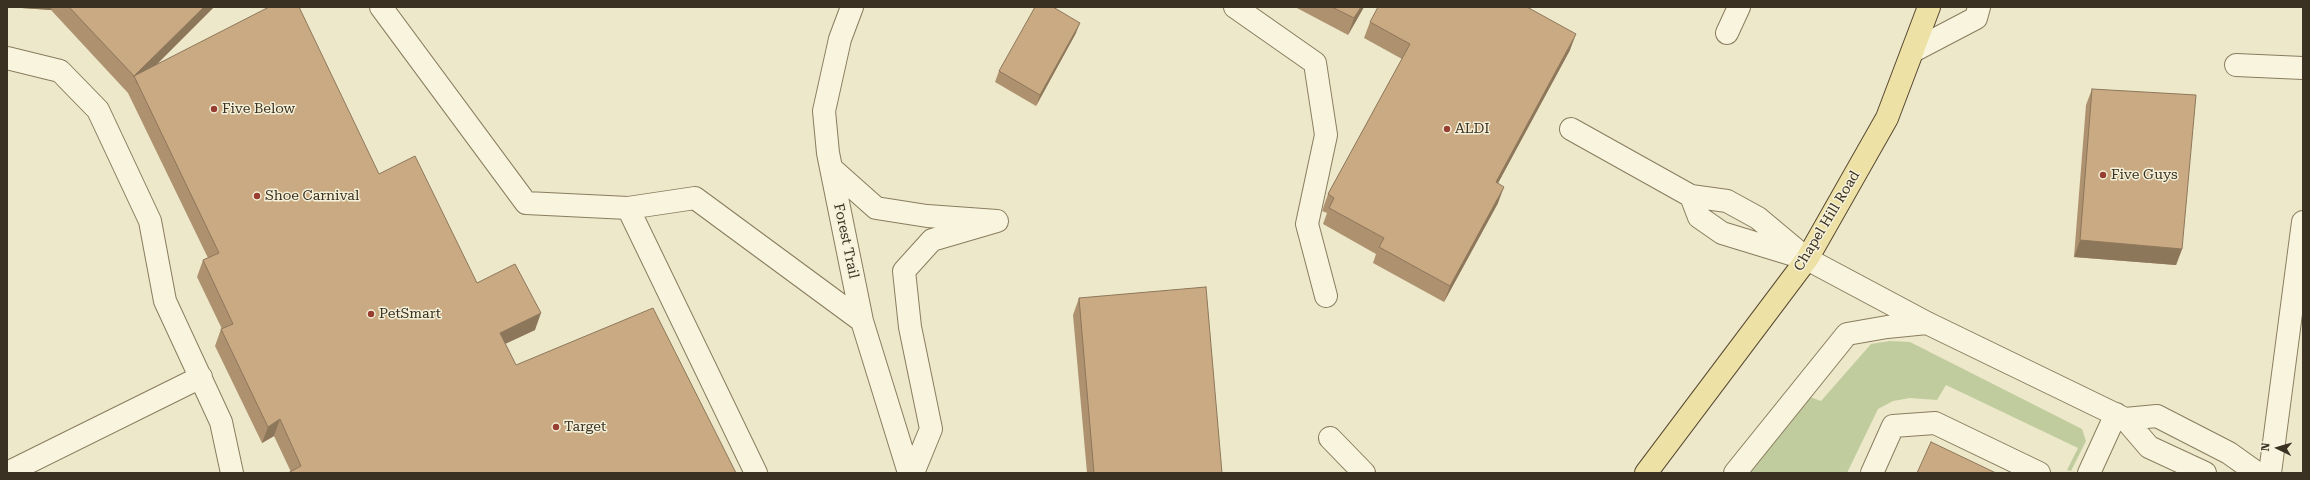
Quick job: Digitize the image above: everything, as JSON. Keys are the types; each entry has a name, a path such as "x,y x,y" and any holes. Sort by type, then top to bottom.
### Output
{"main road":[{"name":"Chapel Hill Road","path":"1646,473 1807,259 1887,118 1929,7"}],"street":[{"path":"382,7 526,202 628,208 695,198 862,321"},
{"name":"Forest Trail","path":"852,7 840,39 824,111 831,168 862,321 909,473"},
{"path":"1235,7 1315,63 1326,134 1307,224 1326,296"},
{"path":"1726,33 1739,7"},
{"path":"1913,51 1976,18 1979,7"},
{"path":"7,58 60,71 98,110 150,221 165,301 221,422 232,473"},
{"path":"2236,64 2303,68"},
{"path":"1571,129 1691,196 1727,200 1758,218 1807,259"},
{"path":"831,168 876,208 927,216 996,221 932,240 904,271 910,327 931,429 913,473"},
{"path":"1691,196 1699,217 1722,233 1807,259 1927,323 2121,416 2149,447 2205,473"},
{"path":"628,208 756,473"},
{"path":"2270,473 2303,222"},
{"path":"1735,473 1847,334 1887,327 1927,323"},
{"path":"7,473 201,377"},
{"path":"2089,473 2121,416"},
{"path":"2121,416 2157,416 2229,453 2257,473"},
{"path":"1872,473 1893,426 1935,423 2039,473"},
{"path":"1330,438 1364,473"}],"green space":[{"path":"1890,341 1910,342 2082,429 2086,441 2071,471 2067,470 2078,448 1946,385 1937,400 1910,398 1893,401 1878,409 1847,473 1747,473 1810,397 1821,401 1871,344"}],"building":[{"path":"69,7 204,7 134,76"},
{"path":"269,7 299,7 379,174 415,156 477,283 515,264 541,313 500,333 516,365 653,308 736,473 288,473 301,466 280,419 268,427 221,329 233,324 203,260 219,253 134,76"},
{"path":"1035,7 1053,7 1080,23 1040,95 999,71"},
{"path":"1332,7 1361,7 1354,18"},
{"name":"ALDI","path":"1378,7 1527,7 1576,34 1496,182 1504,187 1450,286 1379,247 1384,238 1329,208 1334,198 1328,194 1410,44 1370,22"},
{"path":"2092,89 2196,95 2182,249 2080,240"},
{"path":"1206,287 1222,473 1094,473 1079,298"},
{"path":"1931,442 1996,473 1917,473"}],"place":[{"name":"Five Below","path":"214,109"},
{"name":"ALDI","path":"1447,129"},
{"name":"Five Guys","path":"2103,175"},
{"name":"Shoe Carnival","path":"257,196"},
{"name":"PetSmart","path":"371,314"},
{"name":"Target","path":"556,427"}]}
